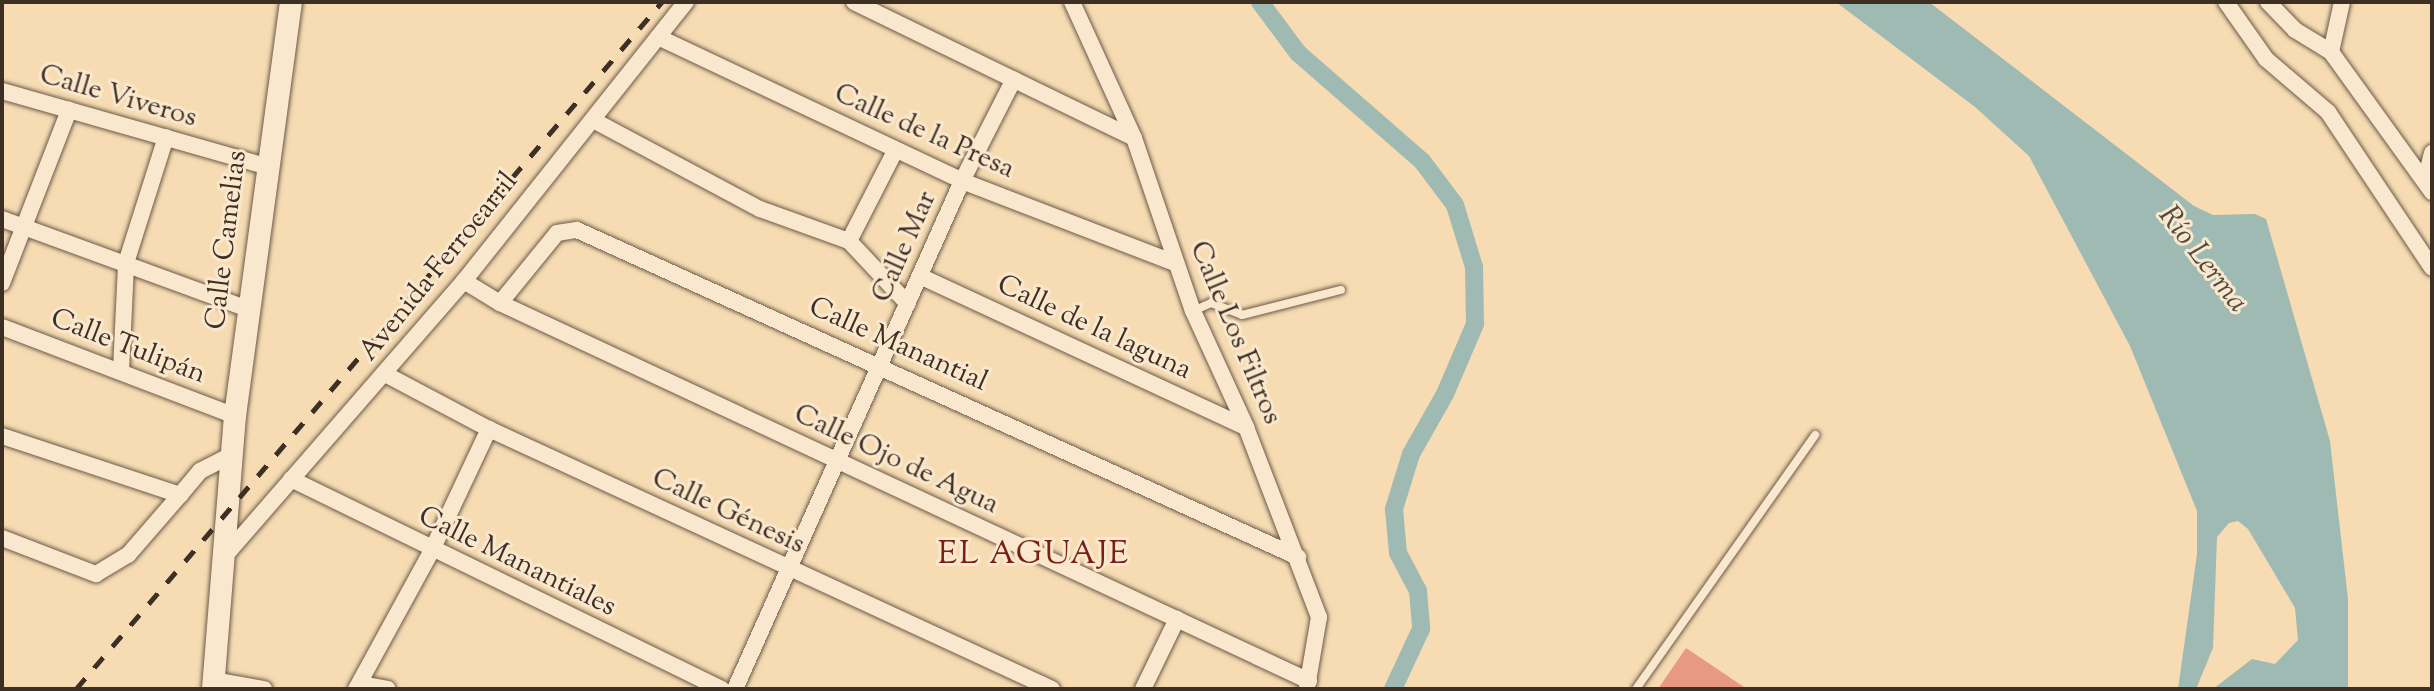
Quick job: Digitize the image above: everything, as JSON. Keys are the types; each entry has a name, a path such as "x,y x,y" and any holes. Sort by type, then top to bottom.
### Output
{"street":[{"name":"Calle Camelias","path":"214,684 235,416 266,166 291,2"},
{"name":"Avenida Ferrocarril","path":"224,557 464,281 686,2"},
{"path":"854,2 1134,138"},
{"name":"Calle Los Filtros","path":"1072,2 1134,138 1193,311 1246,427 1319,617 1308,685"},
{"path":"2226,2 2266,59 2328,112 2432,268"},
{"path":"2268,2 2295,30 2331,52 2428,186"},
{"path":"2331,52 2342,2"},
{"name":"Calle de la Presa","path":"658,37 962,181 1175,263"},
{"name":"Calle Mar","path":"735,689 962,181 1014,79"},
{"name":"Calle Viveros","path":"2,91 266,166"},
{"path":"2,283 69,110"},
{"path":"593,120 760,209 849,241 908,304"},
{"path":"121,371 126,263 166,137"},
{"path":"849,241 895,151"},
{"path":"2428,186 2432,153"},
{"path":"2,219 248,309"},
{"name":"Calle Manantial","path":"500,303 567,228 881,365 1298,557"},
{"name":"Calle de la laguna","path":"920,276 1246,427"},
{"name":"Calle Ojo de Agua","path":"464,281 500,303 1177,619 1308,685"},
{"name":"Calle Tulipán","path":"2,327 235,416"},
{"name":"Calle Génesis","path":"385,374 489,429 1052,689"},
{"path":"388,689 358,686 432,550 489,429"},
{"path":"2,436 180,495"},
{"path":"2,538 96,574 128,555 200,471 232,455"},
{"name":"Calle Manantiales","path":"291,479 721,689"},
{"path":"1143,689 1177,619"},
{"path":"214,684 264,689"}],"lane":[{"path":"1193,311 1211,303 1242,315 1341,290"},
{"path":"1636,689 1815,435"}],"water":[{"name":"Río Lerma","path":"1836,2 1929,2 2194,206 2213,215 2255,214 2266,219 2330,441 2348,599 2348,689 2213,689 2252,659 2275,664 2298,640 2295,608 2248,529 2238,521 2229,523 2217,537 2213,648 2196,689 2178,689 2197,554 2197,511 2130,346 2029,156 1975,107"}],"building":[{"path":"1686,648 1747,689 1658,689"}],"waterway":[{"path":"1260,2 1298,53 1422,161 1455,205 1474,267 1475,324 1445,394 1411,454 1394,509 1398,553 1418,591 1421,629 1393,689"}],"railway":[{"path":"76,689 662,2"}],"district":[{"name":"EL AGUAJE","path":"1034,555"}]}
